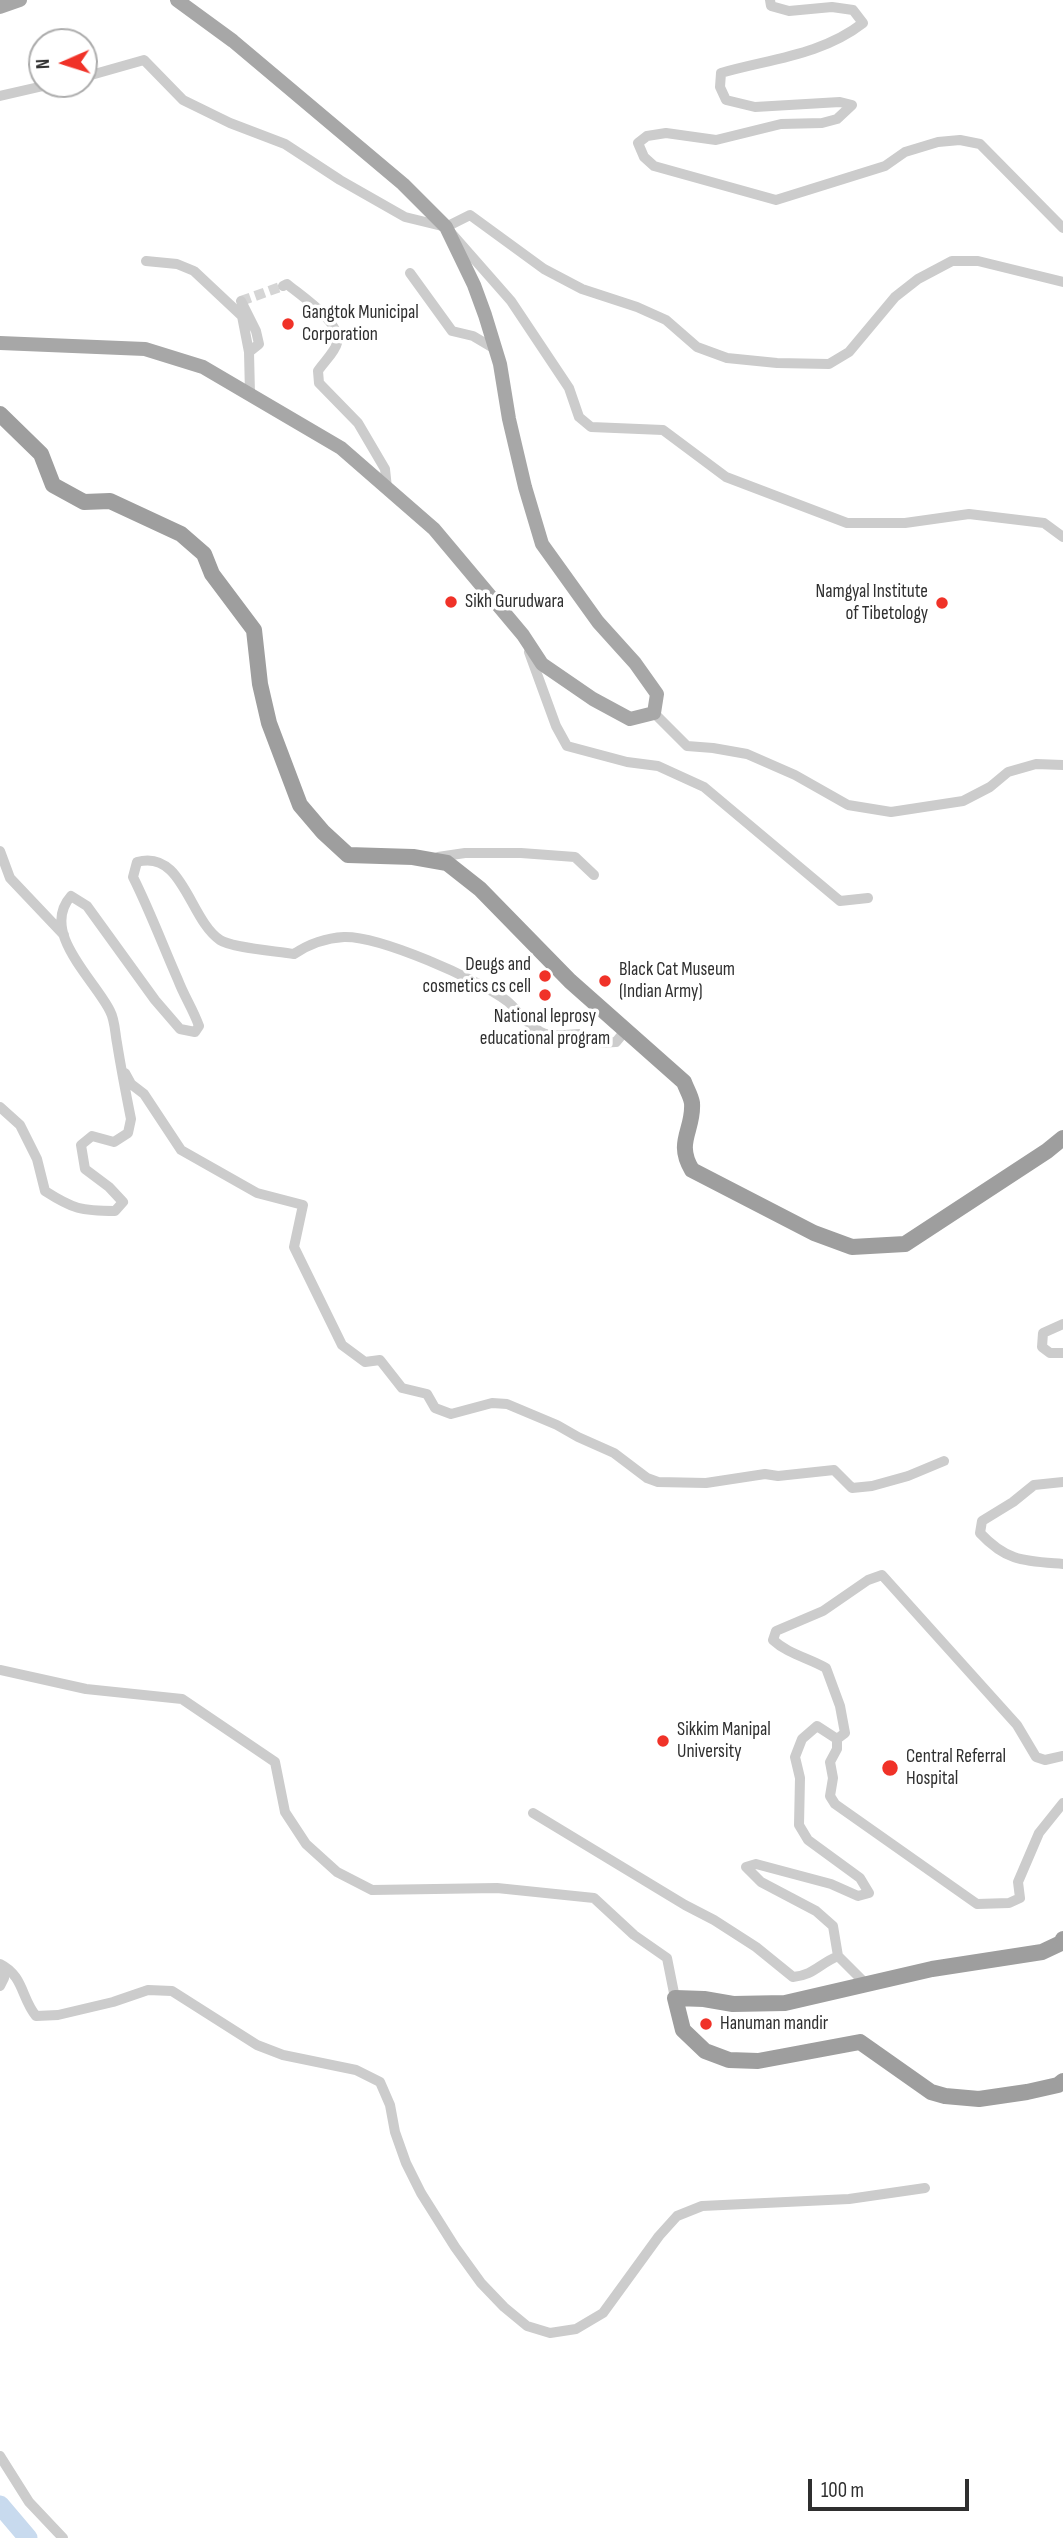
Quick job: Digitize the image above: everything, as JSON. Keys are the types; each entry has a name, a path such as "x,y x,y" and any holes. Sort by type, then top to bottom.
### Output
{"highway":[{"path":"0,414 41,454 53,485 84,502 110,501 181,534 204,554 212,574 254,631 260,684 270,723 300,804 323,832 348,855 424,859 447,863 480,889 570,981 684,1082 692,1102 684,1138 684,1157 692,1170 814,1233 852,1247 905,1244 1063,1138"},
{"path":"1063,1939 1061,1944 1042,1952 932,1969 785,2003 733,2004 675,1998 683,2030 705,2051 729,2060 758,2061 860,2042 931,2092 945,2096 979,2099 1027,2092 1058,2085 1063,2081"}],"main road":[{"path":"0,7 20,0"},
{"path":"0,343 145,349 203,367 341,448 434,529 523,635 542,664 593,699 630,719 654,713 657,694 635,663 598,622 542,544 524,487 495,349 474,285 446,227 403,184 350,139 233,41 177,0"}],"street":[{"path":"770,0 771,6 789,11 832,7 853,10 863,23 834,42 812,50 721,73 720,87 726,100 755,107 840,102 852,105 837,119 822,123 781,124 716,139 666,133 647,136 638,142 639,149 654,166 776,200 886,166 905,152 938,142 960,140 980,144 1063,228"},
{"path":"98,73 144,60 183,100 230,123 285,144 340,180 405,217 446,227 511,301 569,388 579,417 591,427 663,430 726,477 847,523 905,523 970,514 1044,523 1063,537"},
{"path":"0,96 28,90"},
{"path":"446,227 470,215 544,269 582,289 637,307 666,320 697,347 727,358 777,363 829,363 839,358 849,352 895,297 918,279 952,261 978,261 1063,282"},
{"path":"146,261 177,264 194,271 242,316 249,352 250,394"},
{"path":"410,273 452,331 473,337 495,349"},
{"path":"283,286 287,284 329,318 337,334 337,344 318,371 319,383 358,423 385,469 387,489"},
{"path":"241,301 256,331 259,344 249,352"},
{"path":"523,635 556,726 567,746 627,762 658,766 704,787 841,901 868,898"},
{"path":"654,713 687,746 747,754 795,775 848,805 891,812 962,801 989,788 1008,772 1036,764 1063,765"},
{"path":"0,851 10,878 65,935"},
{"path":"424,859 465,853 575,857 594,875"},
{"path":"0,1107 20,1125 37,1159 45,1191 69,1206 93,1211 115,1211 123,1202 109,1187 85,1169 81,1145 92,1136 114,1142 128,1133 131,1119 111,1012 79,968 65,935 60,914 62,906 71,896 88,906 155,1000 180,1029 195,1032 199,1026 192,1004 179,984 154,918 133,877 137,862 149,859 167,866 184,886 197,915 209,931 223,942 294,954 310,944 331,939 346,937 377,942 451,970 476,983 506,1000 541,1033 564,1036 582,1034 601,1042 616,1042 625,1031"},
{"path":"121,1067 131,1084 144,1094 180,1150 257,1193 303,1205 294,1247 342,1345 365,1362 380,1360 402,1388 427,1394 435,1408 451,1414 492,1403 508,1404 614,1453 646,1478 658,1482 706,1483 765,1474 778,1476 834,1470 852,1488 872,1486 908,1476 944,1461"},
{"path":"1063,1324 1043,1333 1042,1347 1050,1353 1063,1353"},
{"path":"1063,1482 1034,1485 982,1521 980,1532 1007,1556 1063,1564"},
{"path":"837,1739 845,1733 841,1706 826,1668 783,1649 773,1640 776,1631 823,1611 868,1580 882,1575 1017,1725 1036,1757 1045,1760 1063,1756"},
{"path":"0,1670 86,1689 182,1699 275,1762 285,1812 306,1844 337,1872 372,1890 497,1888 594,1898 634,1936 667,1958 675,1998"},
{"path":"837,1739 817,1726 802,1740 795,1757 800,1778 799,1825 808,1840 860,1878 869,1893 858,1896 831,1884 756,1864 746,1867 761,1882 816,1911 833,1926 838,1956 866,1984"},
{"path":"837,1739 837,1749 830,1762 833,1778 830,1796 835,1804 977,1904 1009,1903 1020,1898 1018,1882 1039,1833 1063,1803"},
{"path":"533,1813 685,1905 715,1920 756,1947 793,1977 809,1975 826,1961 838,1956"},
{"path":"0,1964 11,1969 23,1988 28,2006 36,2016 58,2015 102,2005 148,1990 172,1991 257,2045 283,2055 356,2070 380,2082 390,2105 395,2132 406,2163 421,2193 455,2247 481,2283 504,2307 527,2326 550,2333 576,2329 603,2313 659,2236 677,2216 702,2206 849,2199 925,2188"},
{"path":"0,1970 4,1978 0,1986"},
{"path":"0,2456 29,2502 63,2538"}],"waterway":[{"path":"0,2505 28,2538"}],"tunnel":[{"path":"241,301 283,286"}],"place":[{"name":"Gangtok Municipal Corporation","path":"288,324"},
{"name":"Sikh Gurudwara","path":"451,602"},
{"name":"Namgyal Institute of Tibetology","path":"942,603"},
{"name":"Deugs and cosmetics cs cell","path":"545,976"},
{"name":"Black Cat Museum (Indian Army)","path":"605,981"},
{"name":"National leprosy educational program","path":"545,995"},
{"name":"Sikkim Manipal University","path":"663,1741"},
{"name":"Central Referral Hospital","path":"890,1768"},
{"name":"Hanuman mandir","path":"706,2024"}]}
